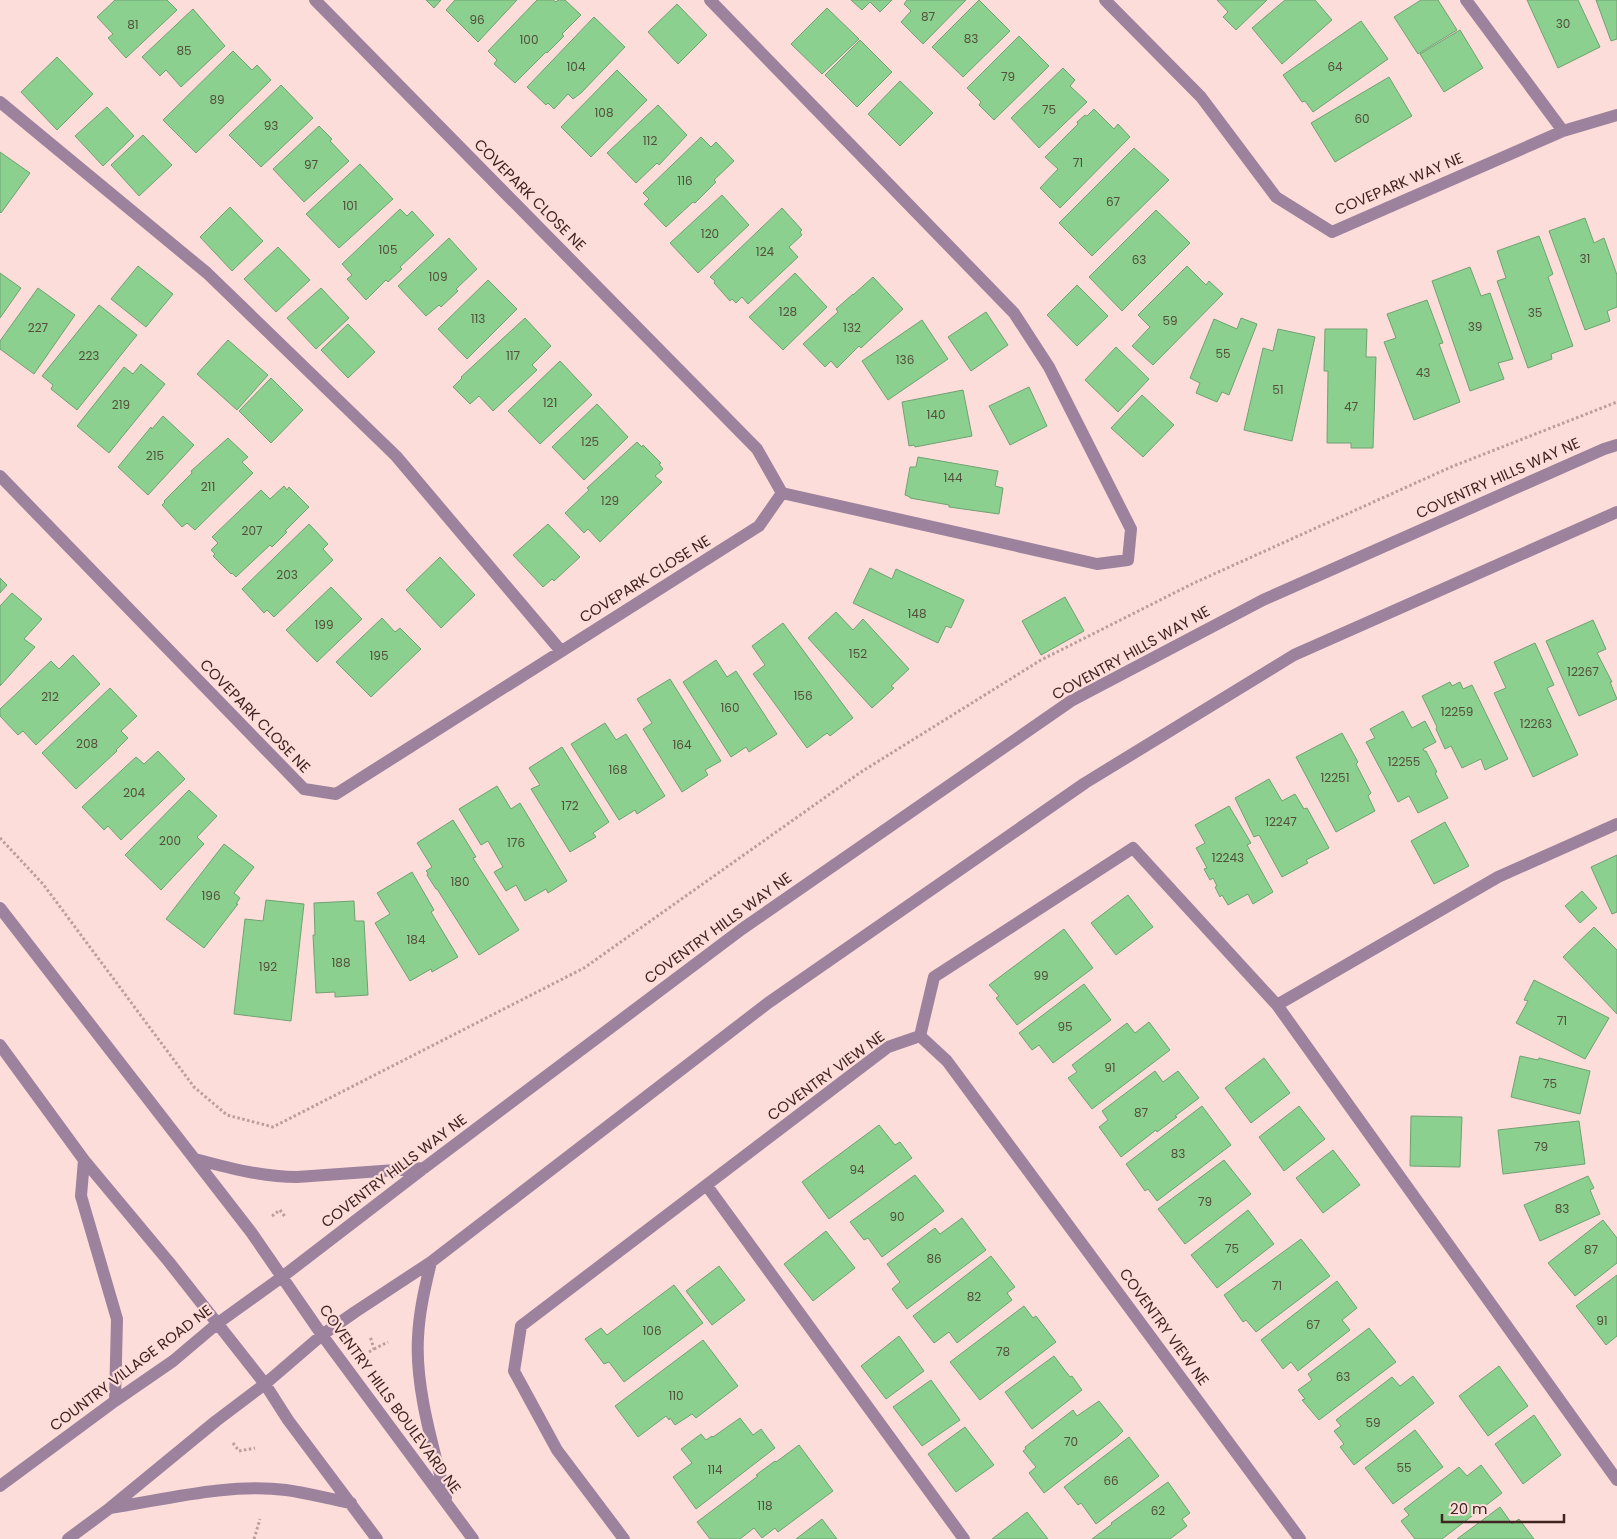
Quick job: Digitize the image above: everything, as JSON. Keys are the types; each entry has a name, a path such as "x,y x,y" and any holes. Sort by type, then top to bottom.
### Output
{"street":[{"name":"COVEPARK CLOSE NE","path":"0,476 304,790 336,794 758,526 782,493 757,450 315,0"},
{"path":"710,0 1014,313 1049,367 1131,529 1128,560 1097,564 782,493"},
{"name":"COVEPARK WAY NE","path":"1105,0 1201,97 1276,197 1332,232 1563,131 1617,115"},
{"path":"1466,0 1563,131"},
{"path":"0,102 207,273 396,456 561,651"},
{"name":"COVENTRY HILLS WAY NE","path":"282,1277 424,1168 742,930 1071,701 1263,600 1604,449 1617,445"},
{"path":"68,1539 110,1508 216,1421 265,1384 322,1335 430,1262 768,1002 1085,783 1294,655 1617,512"},
{"path":"1277,1005 1498,877 1617,824"},
{"path":"920,1036 934,977 1133,848 1277,1005 1617,1480"},
{"path":"0,908 251,1232 282,1277"},
{"name":"COVENTRY VIEW NE","path":"624,1539 557,1450 514,1371 521,1326 888,1047 920,1036 946,1061 1300,1539"},
{"path":"0,1045 84,1160 170,1262 265,1384 288,1420 377,1539"},
{"path":"195,1159 246,1172 277,1177 424,1168"},
{"path":"84,1160 82,1196 117,1319 115,1401"},
{"path":"706,1186 964,1539"},
{"path":"430,1262 421,1306 418,1340 421,1391 447,1504"},
{"name":"COUNTRY VILLAGE ROAD NE","path":"0,1486 115,1401 173,1361 218,1324 282,1277"},
{"name":"COVENTRY HILLS BOULEVARD NE","path":"282,1277 322,1335 473,1539"},
{"path":"110,1508 244,1489 286,1490 351,1503"}],"path":[{"path":"0,838 43,884 194,1086 227,1114 273,1127 584,968 861,772 1042,660 1194,583 1451,466 1617,402"},
{"path":"369,1332 374,1349"},
{"path":"362,1356 388,1342"},
{"path":"228,1437 240,1451 240,1457"},
{"path":"240,1451 255,1448"},
{"path":"254,1539 260,1520"}],"building":[{"path":"115,0 167,0 177,10 126,58 108,38 113,34 97,17"},
{"path":"426,0 441,0 434,8"},
{"path":"455,0 517,0 478,42 446,10"},
{"path":"537,0 553,0 556,2 558,0 565,0 581,15 562,34 564,36 515,83 494,64 497,60 488,51"},
{"path":"851,0 892,0 880,12 870,2 862,10"},
{"path":"907,0 966,0 923,44 901,22 911,11 904,4"},
{"path":"979,0 1010,31 963,77 932,47"},
{"path":"1217,0 1267,0 1236,30 1223,17 1228,12"},
{"path":"1285,0 1315,0 1332,20 1282,64 1252,28"},
{"path":"1421,0 1438,0 1457,30 1418,54 1394,17"},
{"path":"1527,0 1578,0 1600,47 1558,68"},
{"path":"1596,0 1617,0 1617,39 1611,41"},
{"path":"677,4 707,35 678,64 648,32"},
{"path":"827,8 859,39 822,74 791,44"},
{"path":"193,9 225,46 181,87 166,70 160,76 142,57"},
{"path":"594,17 625,47 581,93 573,99 568,94 554,109 548,103 546,105 527,87"},
{"path":"1361,21 1388,59 1313,112 1305,101 1302,102 1283,75"},
{"path":"1460,30 1483,68 1444,92 1420,54"},
{"path":"1019,36 1049,66 994,120 979,105 981,102 967,88"},
{"path":"860,40 892,72 857,107 825,75"},
{"path":"233,51 252,70 257,65 271,80 196,153 163,120"},
{"path":"57,57 93,94 57,130 21,92"},
{"path":"1063,68 1075,80 1070,86 1087,102 1039,148 1011,118"},
{"path":"617,70 647,100 591,157 561,127"},
{"path":"1389,77 1412,116 1335,162 1311,123"},
{"path":"900,81 933,113 900,146 868,114"},
{"path":"281,85 313,118 261,167 229,135"},
{"path":"658,105 687,135 659,165 657,163 636,183 607,153"},
{"path":"107,107 134,136 103,166 75,136"},
{"path":"1094,109 1114,129 1118,124 1130,137 1060,208 1040,188 1058,169 1045,157 1078,124 1077,122"},
{"path":"319,126 349,161 304,202 273,169"},
{"path":"143,135 172,165 139,196 111,165"},
{"path":"701,137 711,147 716,142 734,161 714,180 716,182 695,203 693,202 666,227 644,204 649,199 643,193"},
{"path":"1134,148 1169,180 1092,256 1059,223"},
{"path":"0,152 30,173 1,213 0,212"},
{"path":"360,164 393,199 339,248 306,214"},
{"path":"722,195 749,225 698,273 670,243"},
{"path":"230,207 263,241 232,271 200,237"},
{"path":"782,208 802,230 800,232 802,235 789,247 798,257 748,304 742,297 736,303 732,299 730,301 710,277"},
{"path":"400,209 407,216 412,211 434,235 400,267 402,269 388,282 386,280 366,300 347,279 352,275 342,264"},
{"path":"1156,210 1190,243 1122,311 1089,277"},
{"path":"1585,218 1594,243 1604,238 1617,275 1617,307 1607,311 1610,321 1585,330 1549,231"},
{"path":"1539,236 1553,274 1548,277 1573,346 1551,354 1552,359 1528,368 1497,281 1506,278 1497,251"},
{"path":"449,238 477,269 441,307 439,305 426,316 398,286"},
{"path":"278,247 310,280 276,312 244,279"},
{"path":"138,266 173,294 146,327 111,299"},
{"path":"1187,266 1206,285 1209,281 1223,294 1153,365 1132,346 1150,327 1138,315"},
{"path":"1470,267 1481,296 1490,293 1513,359 1498,363 1504,379 1470,391 1432,281"},
{"path":"0,273 21,288 0,318"},
{"path":"795,273 827,307 783,350 749,317"},
{"path":"873,277 903,309 861,348 859,346 837,368 831,361 825,367 803,344 838,312 836,309"},
{"path":"488,280 517,309 467,359 438,329"},
{"path":"1077,285 1108,316 1077,346 1047,315"},
{"path":"38,288 75,315 34,374 0,349 0,341"},
{"path":"321,288 349,318 316,349 287,318"},
{"path":"1427,300 1443,343 1439,344 1460,402 1414,420 1384,342 1396,338 1387,314"},
{"path":"99,305 137,335 77,410 51,389 53,385 42,376"},
{"path":"986,312 1008,345 971,371 948,337"},
{"path":"525,318 551,346 532,365 537,370 493,411 479,396 470,404 453,387 461,377"},
{"path":"1241,318 1257,324 1229,395 1222,392 1217,402 1196,393 1200,383 1190,378 1214,319 1237,329"},
{"path":"922,320 948,359 888,400 862,361"},
{"path":"348,324 375,352 348,378 321,350"},
{"path":"1278,329 1315,337 1292,441 1244,430 1263,348 1273,351"},
{"path":"1325,329 1367,329 1366,357 1376,357 1373,448 1351,448 1351,443 1327,443 1328,371 1324,371"},
{"path":"228,340 268,375 237,410 197,374"},
{"path":"1116,347 1149,379 1118,412 1085,380"},
{"path":"560,361 592,395 540,444 508,411"},
{"path":"141,364 165,384 109,453 77,426 124,367 133,374"},
{"path":"271,378 303,410 271,443 239,411"},
{"path":"1029,387 1047,426 1010,445 989,406"},
{"path":"963,390 972,436 915,447 914,445 909,446 902,402"},
{"path":"1142,395 1174,425 1143,457 1111,428"},
{"path":"597,404 628,437 584,480 552,447"},
{"path":"163,416 194,445 148,495 118,467 151,427 152,429"},
{"path":"228,438 248,457 242,462 253,473 195,530 187,523 182,527 162,505 164,501 192,473 191,471"},
{"path":"637,442 642,447 643,445 661,463 659,464 663,469 655,476 662,482 600,542 588,529 584,533 565,513 589,490 587,488"},
{"path":"918,457 998,471 995,486 1003,488 999,514 949,507 949,505 910,498 905,495 910,467 916,467"},
{"path":"284,486 287,490 289,487 309,507 272,547 270,545 236,577 213,556 215,554 211,550 218,543 212,537 261,490 270,499"},
{"path":"309,524 328,544 323,549 333,560 274,617 267,610 264,613 242,589"},
{"path":"548,524 580,557 554,581 552,579 543,587 513,555"},
{"path":"440,557 475,595 441,628 406,590"},
{"path":"870,568 892,579 896,569 964,600 951,628 946,626 938,643 853,603"},
{"path":"0,578 7,585 0,593"},
{"path":"331,587 362,619 317,662 286,630"},
{"path":"12,593 42,619 24,639 35,647 0,686 0,606"},
{"path":"1065,597 1084,631 1041,655 1022,621"},
{"path":"836,612 853,630 863,619 909,669 891,686 894,688 872,708 808,638"},
{"path":"382,618 395,632 400,628 421,649 371,697 336,662"},
{"path":"1593,620 1606,649 1597,653 1612,682 1610,682 1617,699 1579,716 1546,641"},
{"path":"783,623 853,718 830,736 827,733 807,748 753,674 765,665 752,646"},
{"path":"1535,643 1554,685 1547,688 1578,755 1533,777 1494,693 1506,688 1494,662"},
{"path":"73,655 100,684 36,745 23,731 18,735 0,716 0,709 51,661 59,669"},
{"path":"716,660 727,677 736,671 777,734 749,752 746,747 731,757 683,682"},
{"path":"670,679 721,761 705,770 708,775 682,792 643,729 652,723 637,699"},
{"path":"1450,682 1452,686 1460,682 1463,689 1472,685 1508,759 1485,770 1481,759 1462,768 1451,746 1445,749 1422,696"},
{"path":"110,688 137,716 121,731 128,738 117,751 76,789 42,753"},
{"path":"1403,711 1412,728 1425,721 1436,742 1423,749 1426,751 1437,772 1435,773 1448,798 1418,813 1409,796 1398,802 1366,742 1375,738 1370,729"},
{"path":"605,723 616,740 626,734 665,796 637,814 635,810 619,820 571,744"},
{"path":"1342,733 1358,762 1356,764 1371,793 1368,796 1375,811 1336,832 1296,757"},
{"path":"562,747 609,822 593,833 596,837 570,852 531,789 540,785 529,768"},
{"path":"158,751 185,779 121,840 108,826 104,830 82,807 136,757 144,764"},
{"path":"1269,779 1282,801 1295,794 1304,809 1307,808 1329,848 1306,860 1308,863 1282,877 1259,835 1254,837 1235,798"},
{"path":"497,786 511,809 520,803 567,881 548,893 546,889 525,901 516,885 506,891 494,872 503,867 488,841 481,845 459,809"},
{"path":"189,790 217,816 197,837 204,844 161,890 125,855"},
{"path":"1229,806 1251,843 1247,845 1273,892 1253,904 1248,894 1228,905 1222,895 1220,897 1213,878 1210,880 1204,869 1207,868 1196,848 1205,843 1195,825"},
{"path":"453,820 476,857 473,858 519,930 479,955 427,875 426,871 432,867 417,843"},
{"path":"1445,822 1469,866 1434,884 1411,841"},
{"path":"224,844 254,867 234,893 240,898 236,904 238,904 204,948 166,919"},
{"path":"1617,855 1617,912 1612,914 1591,867"},
{"path":"412,872 434,910 431,912 458,957 432,972 431,969 410,981 375,923 390,914 377,893"},
{"path":"1582,891 1597,908 1580,923 1565,906"},
{"path":"1128,895 1153,927 1116,955 1091,923"},
{"path":"266,900 304,904 291,1021 234,1014 245,919 263,921"},
{"path":"354,901 355,921 364,921 368,995 335,997 335,992 316,993 313,935 315,935 314,903"},
{"path":"1594,927 1617,950 1617,1014 1563,957"},
{"path":"1064,929 1093,968 1017,1025 996,998 999,996 989,985"},
{"path":"1534,980 1609,1018 1585,1059 1516,1023 1528,1001 1524,1000"},
{"path":"1084,984 1111,1020 1053,1063 1039,1045 1032,1050 1019,1033"},
{"path":"1149,1022 1170,1050 1092,1109 1068,1078 1077,1072 1072,1065 1127,1023 1135,1033"},
{"path":"1520,1056 1538,1060 1539,1058 1590,1071 1580,1114 1511,1097"},
{"path":"1264,1058 1290,1093 1251,1123 1225,1088"},
{"path":"1155,1071 1163,1082 1178,1071 1199,1098 1175,1116 1177,1117 1157,1132 1156,1130 1121,1157 1099,1127 1108,1120 1102,1111"},
{"path":"1202,1106 1231,1145 1157,1201 1148,1189 1145,1191 1126,1164"},
{"path":"1299,1106 1325,1139 1284,1171 1259,1137"},
{"path":"1411,1116 1462,1117 1460,1167 1410,1166"},
{"path":"1579,1121 1585,1164 1503,1174 1498,1130"},
{"path":"879,1125 895,1145 900,1142 912,1158 829,1219 802,1182"},
{"path":"1333,1150 1360,1185 1323,1213 1296,1178"},
{"path":"1224,1160 1251,1194 1185,1244 1158,1209"},
{"path":"915,1175 944,1211 882,1257 868,1238 864,1240 850,1222"},
{"path":"1588,1176 1594,1188 1590,1190 1600,1214 1540,1241 1524,1205"},
{"path":"1248,1210 1274,1244 1217,1288 1191,1255"},
{"path":"962,1218 986,1250 907,1309 892,1289 900,1282 887,1264 935,1228 940,1234"},
{"path":"1603,1220 1617,1238 1617,1263 1575,1296 1548,1263"},
{"path":"826,1231 855,1268 813,1301 784,1264"},
{"path":"1301,1239 1330,1276 1256,1332 1246,1320 1243,1322 1224,1295"},
{"path":"991,1256 1015,1287 1007,1293 1012,1300 957,1343 949,1332 934,1343 913,1316"},
{"path":"719,1266 745,1300 712,1325 686,1291"},
{"path":"1617,1275 1617,1336 1606,1345 1576,1306"},
{"path":"1337,1281 1357,1308 1342,1320 1350,1330 1298,1371 1291,1362 1283,1369 1261,1340"},
{"path":"674,1285 703,1323 624,1382 609,1362 604,1364 585,1339 601,1328 607,1335"},
{"path":"1024,1306 1033,1318 1036,1316 1056,1342 980,1400 950,1362"},
{"path":"1369,1328 1396,1362 1319,1420 1302,1400 1305,1399 1298,1390 1312,1380 1308,1374"},
{"path":"899,1336 924,1371 886,1399 861,1366"},
{"path":"703,1340 738,1386 696,1418 692,1414 675,1425 666,1416 638,1437 615,1406"},
{"path":"1054,1356 1082,1390 1032,1429 1005,1392"},
{"path":"1499,1366 1528,1406 1488,1436 1459,1396"},
{"path":"1413,1376 1434,1403 1354,1465 1340,1447 1344,1444 1334,1431 1341,1426 1336,1420 1392,1377 1400,1386"},
{"path":"931,1380 960,1420 922,1446 893,1407"},
{"path":"1099,1401 1123,1431 1044,1493 1029,1473 1036,1467 1023,1451 1026,1449 1025,1447 1073,1410 1077,1416"},
{"path":"1534,1415 1561,1455 1523,1484 1495,1444"},
{"path":"740,1418 753,1435 761,1429 775,1448 696,1509 673,1477 692,1463 681,1449 701,1434 706,1440 713,1437"},
{"path":"965,1427 994,1465 956,1492 928,1454"},
{"path":"1415,1430 1443,1467 1393,1504 1365,1468"},
{"path":"1129,1437 1159,1476 1096,1524 1081,1503 1078,1505 1064,1487"},
{"path":"799,1445 833,1491 778,1532 775,1528 762,1538 754,1528 740,1539 710,1539 697,1522 758,1476 756,1475"},
{"path":"1481,1465 1502,1493 1442,1539 1415,1539 1401,1521 1409,1515 1404,1509 1459,1467 1467,1476"},
{"path":"1168,1482 1190,1513 1182,1519 1187,1526 1170,1539 1092,1539 1111,1523"},
{"path":"1500,1507 1512,1524 1519,1519 1534,1539 1457,1539"},
{"path":"1027,1512 1048,1539 992,1539"},
{"path":"822,1519 837,1539 796,1539"}]}
